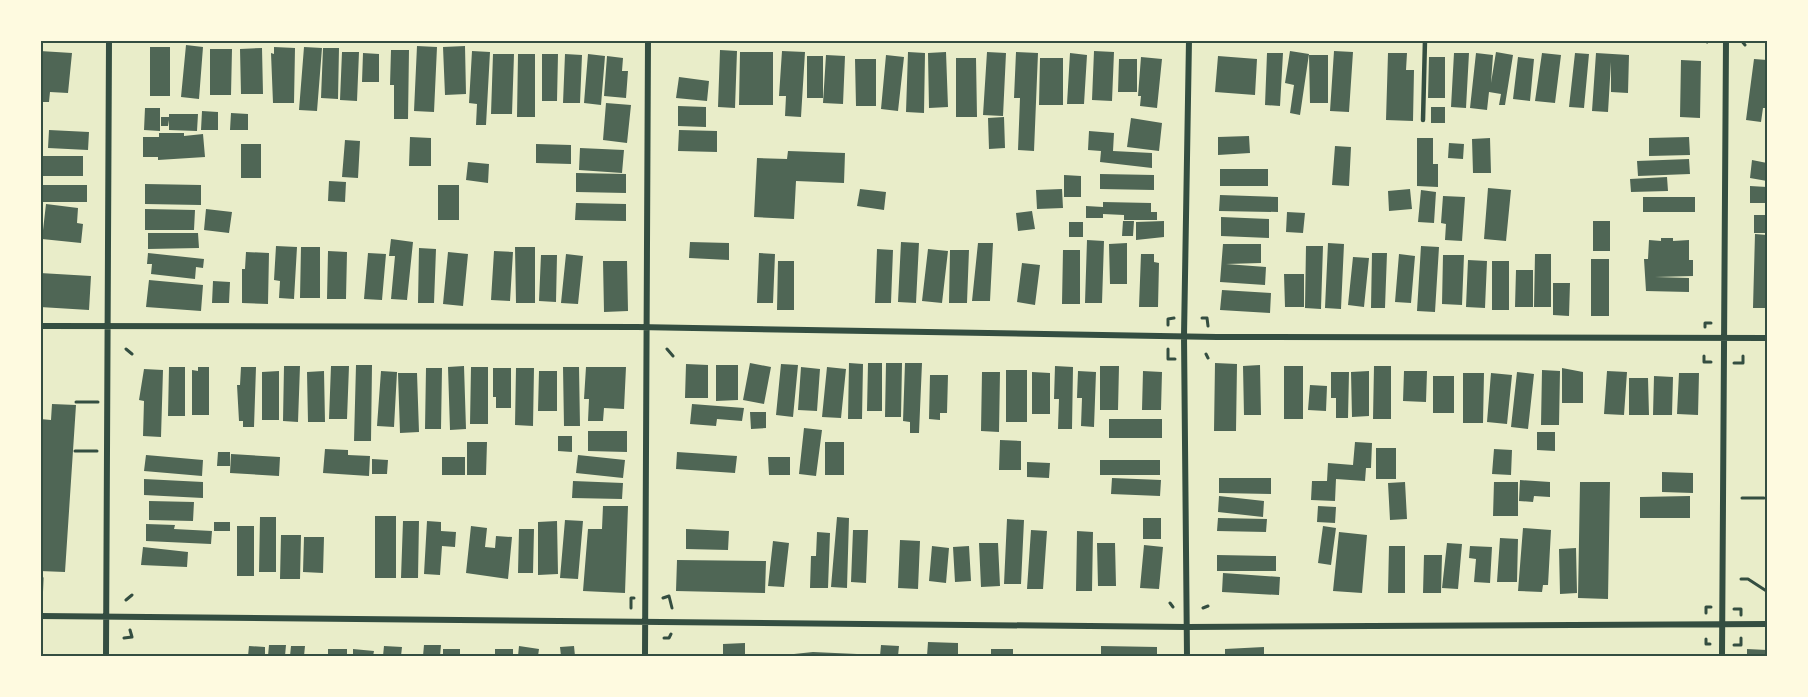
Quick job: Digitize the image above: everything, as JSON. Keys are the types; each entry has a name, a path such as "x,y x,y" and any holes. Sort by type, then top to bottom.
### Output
{"street":[{"path":"106,657 109,40"},
{"path":"645,657 648,40"},
{"path":"1186,657 1184,336 1189,40"},
{"path":"1722,657 1726,40"},
{"path":"40,326 648,328 1184,336 1767,338"},
{"path":"40,616 1187,627 1767,624"}],"lane":[{"path":"1423,120 1425,40"}],"path":[{"path":"1741,40 1745,45"},
{"path":"1202,318 1207,318 1208,327"},
{"path":"1168,319 1168,325"},
{"path":"1705,322 1711,323"},
{"path":"126,349 132,354"},
{"path":"667,349 673,356"},
{"path":"1168,349 1168,359"},
{"path":"1704,356 1704,362 1711,362"},
{"path":"1734,363 1743,363 1743,356"},
{"path":"76,402 100,402"},
{"path":"75,451 100,451"},
{"path":"1742,498 1764,498"},
{"path":"41,604 42,578"},
{"path":"1741,579 1749,579 1767,592"},
{"path":"126,600 132,595"},
{"path":"663,598 669,596 672,608"},
{"path":"631,598 631,608"},
{"path":"1170,603 1173,607"},
{"path":"1203,608 1208,606"},
{"path":"1706,613 1706,607 1711,607"},
{"path":"1734,609 1741,609"},
{"path":"124,638 132,637 130,630"},
{"path":"664,638 669,638"},
{"path":"1734,645 1741,645 1741,638"},
{"path":"1706,639 1706,644 1710,644"}],"building":[{"path":"186,45 203,47 199,99 181,97"},
{"path":"417,46 437,47 434,112 414,111"},
{"path":"465,46 466,94 445,95 443,47"},
{"path":"150,47 170,47 170,96 150,96"},
{"path":"274,47 295,48 294,103 273,103 271,53 274,54"},
{"path":"304,47 322,48 317,111 299,110"},
{"path":"262,48 263,94 241,94 240,49"},
{"path":"323,48 339,48 338,99 321,98"},
{"path":"210,49 232,49 231,95 210,95"},
{"path":"391,50 409,50 408,119 394,119 394,85 390,85"},
{"path":"720,50 737,51 735,108 718,107"},
{"path":"40,51 72,53 68,93 50,92 49,102 40,102"},
{"path":"472,51 490,52 486,125 476,125 477,104 469,103"},
{"path":"782,51 805,52 801,117 785,116 786,96 779,96"},
{"path":"1094,51 1114,52 1112,101 1092,100"},
{"path":"1290,51 1309,54 1300,115 1290,113 1294,85 1285,83"},
{"path":"1334,51 1353,52 1349,112 1330,111"},
{"path":"342,52 359,52 357,101 340,100"},
{"path":"740,52 773,52 773,105 739,105"},
{"path":"908,52 925,53 924,113 906,112"},
{"path":"946,52 948,107 929,108 928,53"},
{"path":"987,52 1006,53 1003,116 983,115"},
{"path":"1016,52 1038,53 1034,151 1018,150 1020,98 1014,98"},
{"path":"1496,52 1513,55 1505,105 1499,105 1501,94 1489,92 1487,110 1470,108 1476,53 1493,55 1491,83"},
{"path":"363,53 379,54 379,82 362,82"},
{"path":"1070,53 1087,55 1084,104 1067,104"},
{"path":"1267,53 1283,53 1280,106 1265,105"},
{"path":"1388,53 1407,53 1406,70 1414,70 1413,121 1386,120"},
{"path":"1454,53 1469,53 1466,108 1451,107"},
{"path":"1542,53 1561,55 1555,103 1535,101"},
{"path":"1575,53 1589,54 1584,108 1569,107"},
{"path":"1596,53 1629,55 1628,93 1611,92 1611,62 1608,112 1592,111"},
{"path":"493,54 514,54 512,114 491,114"},
{"path":"518,54 535,54 535,117 517,117"},
{"path":"542,54 558,54 557,101 542,101"},
{"path":"565,54 582,55 580,103 563,103"},
{"path":"588,54 605,56 601,105 584,103"},
{"path":"826,55 845,56 843,104 823,103"},
{"path":"886,55 904,57 898,111 881,109"},
{"path":"1309,55 1328,55 1328,103 1310,103"},
{"path":"607,56 623,58 622,71 628,71 626,98 604,96"},
{"path":"807,56 823,56 823,98 807,98"},
{"path":"1218,56 1257,59 1255,95 1215,92"},
{"path":"1141,57 1162,59 1157,108 1140,106 1141,96 1138,96"},
{"path":"1429,57 1445,57 1445,98 1428,98"},
{"path":"1518,57 1534,59 1530,101 1513,99"},
{"path":"956,58 976,58 977,117 956,117"},
{"path":"1040,58 1063,58 1063,105 1039,105"},
{"path":"855,59 876,59 876,106 856,106"},
{"path":"1119,59 1137,59 1137,92 1118,92"},
{"path":"1754,59 1767,60 1767,108 1763,108 1761,122 1746,120"},
{"path":"1681,60 1701,61 1700,118 1680,117"},
{"path":"679,77 709,81 707,101 676,98"},
{"path":"606,103 631,105 627,143 603,140"},
{"path":"678,106 706,107 706,127 678,126"},
{"path":"1431,107 1445,107 1445,123 1431,123"},
{"path":"145,108 160,108 160,131 144,130"},
{"path":"202,111 218,112 218,130 201,130"},
{"path":"231,113 248,114 248,130 230,130"},
{"path":"169,114 198,114 197,131 169,130 169,120 168,126 161,126 161,117 169,117"},
{"path":"1004,117 1005,148 989,149 988,118"},
{"path":"1131,118 1162,123 1159,151 1127,147"},
{"path":"49,130 89,132 88,150 48,148"},
{"path":"679,130 717,131 717,152 678,151"},
{"path":"1089,131 1114,133 1113,151 1152,153 1152,168 1100,162 1101,151 1088,150"},
{"path":"159,133 184,133 184,136 203,134 205,157 158,160 158,157 143,157 143,137 159,137"},
{"path":"1249,136 1250,153 1218,155 1218,137"},
{"path":"410,137 431,138 431,166 409,166"},
{"path":"1689,137 1690,155 1649,156 1649,138"},
{"path":"1417,138 1433,138 1433,164 1438,164 1438,187 1417,186"},
{"path":"1490,138 1491,173 1473,173 1472,139"},
{"path":"345,140 360,141 358,178 342,177"},
{"path":"1449,143 1464,144 1463,159 1448,158"},
{"path":"241,144 261,144 261,178 241,178"},
{"path":"536,144 571,145 571,164 536,163"},
{"path":"1335,146 1351,147 1349,186 1332,185"},
{"path":"580,148 624,150 622,173 579,170"},
{"path":"788,151 845,153 844,183 796,181 794,219 754,217 757,158 787,159"},
{"path":"43,156 83,156 83,176 43,176"},
{"path":"1689,159 1690,174 1638,176 1637,161"},
{"path":"1752,160 1767,163 1767,181 1750,178"},
{"path":"468,162 489,164 488,183 466,180"},
{"path":"1220,169 1268,169 1268,186 1220,186"},
{"path":"576,173 626,174 626,193 576,192"},
{"path":"1100,174 1154,175 1154,190 1100,189"},
{"path":"1064,175 1081,176 1081,197 1064,197"},
{"path":"1667,177 1668,191 1631,192 1630,179"},
{"path":"329,181 346,182 345,202 328,201"},
{"path":"145,184 201,185 201,205 145,204"},
{"path":"40,185 87,185 87,202 40,202"},
{"path":"438,185 459,185 459,220 438,220"},
{"path":"1750,186 1767,187 1767,203 1750,203"},
{"path":"1488,188 1511,190 1506,241 1484,239"},
{"path":"860,189 886,192 884,210 857,206"},
{"path":"1062,189 1063,208 1037,209 1036,190"},
{"path":"1410,189 1412,209 1389,211 1388,191"},
{"path":"1421,190 1436,192 1434,223 1418,222"},
{"path":"1220,195 1278,197 1278,212 1219,211"},
{"path":"1443,196 1465,197 1462,241 1445,240 1446,224 1441,223"},
{"path":"1643,197 1695,197 1695,212 1643,212"},
{"path":"1103,202 1151,203 1151,212 1157,212 1157,220 1124,220 1124,215 1103,214 1103,218 1086,218 1086,206 1103,207"},
{"path":"576,203 626,204 626,221 575,220"},
{"path":"46,204 78,208 77,223 83,224 81,243 42,239"},
{"path":"145,209 195,210 194,230 145,230"},
{"path":"206,209 232,212 229,233 204,230"},
{"path":"1032,211 1035,229 1018,231 1016,213"},
{"path":"1287,212 1305,213 1303,233 1286,232"},
{"path":"1754,215 1767,215 1767,233 1754,233"},
{"path":"1221,217 1269,219 1269,238 1221,236"},
{"path":"1123,221 1134,221 1133,236 1122,236"},
{"path":"1164,221 1164,237 1136,240 1136,222"},
{"path":"1593,221 1610,221 1610,251 1593,251"},
{"path":"1069,222 1083,222 1083,237 1069,237"},
{"path":"148,233 198,233 199,248 148,249"},
{"path":"1755,234 1767,235 1767,308 1753,308"},
{"path":"1661,238 1673,238 1673,241 1689,240 1689,260 1693,260 1693,276 1655,277 1689,278 1689,292 1646,291 1644,259 1648,259 1649,240 1661,241"},
{"path":"391,239 413,242 407,300 391,299 395,256 389,256"},
{"path":"1087,240 1104,241 1102,303 1085,303"},
{"path":"690,242 729,243 729,260 689,258"},
{"path":"901,242 919,243 916,303 898,302"},
{"path":"978,243 993,243 990,301 972,301"},
{"path":"1127,243 1127,284 1110,284 1109,244"},
{"path":"1328,243 1344,244 1341,309 1325,308"},
{"path":"1223,244 1261,244 1261,263 1226,264 1266,267 1265,285 1220,282"},
{"path":"276,246 297,247 294,299 279,298 280,281 274,280"},
{"path":"1306,246 1323,246 1321,309 1305,308"},
{"path":"1421,246 1439,247 1435,312 1417,311"},
{"path":"301,247 320,247 320,298 300,298"},
{"path":"515,247 535,247 535,303 516,303"},
{"path":"419,248 436,249 434,303 418,303"},
{"path":"877,249 893,250 891,303 875,303"},
{"path":"928,249 948,251 942,303 922,301"},
{"path":"950,250 969,250 967,303 949,303"},
{"path":"1063,250 1080,250 1080,304 1062,304"},
{"path":"328,251 347,252 346,299 327,299"},
{"path":"494,251 513,252 510,301 491,300"},
{"path":"246,252 269,253 268,304 242,303 242,269 245,269"},
{"path":"448,252 468,254 463,306 443,304"},
{"path":"148,253 204,259 203,268 196,267 195,279 151,274 152,264 147,264"},
{"path":"368,253 386,254 382,300 364,299"},
{"path":"759,253 775,254 773,303 757,303"},
{"path":"1372,253 1387,253 1385,308 1371,308"},
{"path":"566,254 583,256 578,304 561,303"},
{"path":"1141,254 1154,254 1154,262 1159,263 1158,307 1139,307"},
{"path":"1399,254 1415,256 1411,303 1395,302"},
{"path":"1535,254 1551,254 1551,307 1534,307"},
{"path":"541,255 557,255 556,302 539,301"},
{"path":"1443,255 1464,255 1462,305 1442,304"},
{"path":"1353,257 1369,258 1364,307 1348,305"},
{"path":"1591,259 1609,259 1609,316 1591,316"},
{"path":"1468,260 1487,261 1485,308 1466,307"},
{"path":"603,261 627,261 628,311 604,312"},
{"path":"778,261 794,261 794,310 777,310"},
{"path":"1492,261 1509,261 1509,310 1492,310"},
{"path":"1022,263 1040,265 1035,305 1017,302"},
{"path":"1516,270 1533,270 1533,307 1515,307"},
{"path":"40,273 91,276 89,310 40,307"},
{"path":"1284,274 1304,274 1304,307 1285,307"},
{"path":"149,280 203,285 201,311 146,307"},
{"path":"213,281 230,282 229,303 212,303"},
{"path":"1553,283 1570,283 1569,316 1553,315"},
{"path":"1222,290 1271,293 1270,313 1220,310"},
{"path":"750,363 771,367 764,404 743,400"},
{"path":"849,363 863,364 862,419 848,419"},
{"path":"868,363 882,363 882,411 867,411"},
{"path":"886,363 902,363 901,417 885,417"},
{"path":"905,363 922,363 919,433 910,433 910,422 903,421"},
{"path":"1215,363 1237,364 1236,431 1214,431"},
{"path":"686,364 708,365 708,398 685,398"},
{"path":"781,364 798,365 793,417 776,415"},
{"path":"356,365 372,365 371,441 354,441"},
{"path":"716,365 738,365 738,400 716,401"},
{"path":"1260,365 1261,415 1244,415 1243,366"},
{"path":"284,366 300,366 298,422 283,421"},
{"path":"331,366 349,366 347,419 329,419"},
{"path":"464,366 466,429 450,430 448,367"},
{"path":"1055,366 1073,367 1072,429 1058,429 1059,399 1054,399"},
{"path":"1100,366 1119,366 1118,410 1100,410"},
{"path":"1284,366 1303,366 1303,419 1284,419"},
{"path":"1374,366 1391,366 1391,419 1373,419"},
{"path":"169,367 185,367 185,416 168,416"},
{"path":"198,367 209,367 209,415 192,415 192,370 198,371"},
{"path":"241,367 256,367 254,427 243,427 243,421 239,421 237,385 240,385"},
{"path":"471,367 488,367 488,424 470,424"},
{"path":"563,367 579,367 580,426 564,426"},
{"path":"586,367 626,367 624,409 604,408 603,421 588,421 589,399 584,399"},
{"path":"801,367 820,369 817,411 798,410"},
{"path":"827,367 846,369 841,418 822,417"},
{"path":"426,368 442,368 441,429 425,429"},
{"path":"493,368 511,368 511,408 496,408 496,397 493,397"},
{"path":"516,368 534,368 533,426 515,425"},
{"path":"1562,368 1583,372 1583,403 1562,403"},
{"path":"144,369 163,370 161,437 143,436 144,401 139,400"},
{"path":"1006,370 1027,370 1027,422 1006,422"},
{"path":"1542,370 1560,371 1559,425 1541,425"},
{"path":"279,371 279,420 262,420 262,372"},
{"path":"324,371 325,422 308,422 307,372"},
{"path":"381,371 397,372 394,427 377,426"},
{"path":"539,371 557,371 557,411 538,411"},
{"path":"1078,371 1096,372 1094,427 1081,426 1082,398 1077,398"},
{"path":"1143,371 1162,372 1161,410 1142,410"},
{"path":"1369,371 1369,416 1352,417 1351,372"},
{"path":"1404,371 1427,371 1426,402 1403,401"},
{"path":"1607,371 1627,372 1624,415 1604,414"},
{"path":"982,372 1000,372 999,432 981,431"},
{"path":"1032,372 1050,373 1050,414 1032,414"},
{"path":"1331,372 1349,372 1348,418 1336,418 1336,398 1331,398"},
{"path":"1517,372 1534,374 1528,429 1511,427"},
{"path":"398,373 417,373 419,432 400,433"},
{"path":"1463,373 1484,373 1483,423 1463,423"},
{"path":"1491,373 1512,375 1507,424 1487,422"},
{"path":"1679,373 1699,373 1698,415 1677,414"},
{"path":"930,375 948,375 947,413 940,413 940,420 929,419"},
{"path":"1433,376 1454,376 1454,413 1433,413"},
{"path":"1654,376 1673,377 1672,415 1653,415"},
{"path":"1629,378 1648,378 1649,415 1629,415"},
{"path":"1310,385 1327,386 1326,411 1308,410"},
{"path":"52,404 76,405 65,572 40,571 40,419 51,420"},
{"path":"692,404 744,408 742,421 717,419 716,426 690,424"},
{"path":"750,412 766,412 766,428 751,429"},
{"path":"1109,419 1162,419 1162,438 1109,438"},
{"path":"804,428 822,430 816,476 799,474"},
{"path":"588,431 627,431 627,452 588,451"},
{"path":"1537,432 1555,432 1555,451 1537,450"},
{"path":"558,436 572,436 572,452 558,451"},
{"path":"1000,440 1021,441 1021,470 999,470"},
{"path":"467,442 487,442 486,475 467,475"},
{"path":"825,442 844,442 844,475 825,475"},
{"path":"1355,442 1372,443 1371,468 1366,468 1365,481 1336,479 1335,501 1311,500 1312,481 1327,481 1328,463 1353,465"},
{"path":"1376,448 1396,448 1396,479 1376,479"},
{"path":"325,449 348,450 348,455 370,456 369,476 323,473"},
{"path":"1494,449 1512,450 1511,475 1492,474"},
{"path":"218,452 230,452 230,466 217,466"},
{"path":"677,452 737,456 735,473 676,469"},
{"path":"231,454 280,457 279,476 230,473"},
{"path":"146,455 203,460 202,476 144,471"},
{"path":"578,455 625,460 623,478 576,473"},
{"path":"442,457 465,457 465,475 442,475"},
{"path":"768,457 790,457 790,475 769,475"},
{"path":"372,459 388,460 387,474 372,474"},
{"path":"1100,460 1160,460 1160,475 1100,475"},
{"path":"1027,462 1050,463 1049,478 1027,477"},
{"path":"1662,472 1693,473 1693,493 1662,492"},
{"path":"1112,478 1161,480 1160,496 1111,494"},
{"path":"1219,478 1271,478 1271,494 1219,493"},
{"path":"144,479 203,482 203,498 144,495"},
{"path":"1520,480 1550,482 1550,497 1534,496 1533,502 1519,501"},
{"path":"573,481 623,483 622,499 572,498"},
{"path":"1405,482 1407,519 1390,520 1388,483"},
{"path":"1494,482 1518,482 1518,516 1493,516"},
{"path":"1580,482 1610,482 1608,599 1578,598"},
{"path":"1219,496 1264,501 1263,517 1218,512"},
{"path":"1690,496 1690,518 1640,518 1640,497"},
{"path":"149,501 194,502 193,521 149,520"},
{"path":"603,506 628,506 625,593 583,591 588,529 602,529"},
{"path":"1318,506 1336,507 1335,523 1317,522"},
{"path":"375,516 396,516 396,578 375,578"},
{"path":"260,517 276,517 276,572 259,572"},
{"path":"837,517 849,518 847,588 831,587"},
{"path":"1143,518 1161,518 1161,539 1143,539"},
{"path":"1218,518 1267,519 1266,532 1217,531"},
{"path":"1007,519 1024,520 1021,584 1004,584"},
{"path":"565,520 583,521 578,579 560,578"},
{"path":"403,521 419,521 418,578 401,578"},
{"path":"427,521 441,522 441,531 456,532 455,547 442,546 440,575 424,574"},
{"path":"557,521 558,574 538,575 538,522"},
{"path":"214,522 230,522 230,531 214,531"},
{"path":"146,524 175,525 174,529 212,531 211,544 146,541"},
{"path":"237,526 254,526 254,576 237,576"},
{"path":"471,526 487,528 485,547 495,548 496,536 512,537 508,579 466,573"},
{"path":"1323,526 1336,528 1331,565 1318,563"},
{"path":"1523,528 1551,530 1548,585 1543,585 1542,592 1518,591"},
{"path":"519,529 534,529 533,573 518,573"},
{"path":"686,529 729,531 728,550 686,549"},
{"path":"853,530 868,530 866,583 851,582"},
{"path":"1031,530 1047,531 1043,589 1027,589"},
{"path":"1077,531 1093,532 1092,591 1076,591"},
{"path":"817,532 830,533 828,588 810,588 811,556 816,556"},
{"path":"1339,532 1367,535 1362,593 1333,591"},
{"path":"281,535 301,535 300,579 280,579"},
{"path":"304,537 324,537 323,573 303,572"},
{"path":"1500,538 1518,539 1517,582 1497,582"},
{"path":"900,540 920,541 918,589 898,588"},
{"path":"773,541 789,543 784,587 768,586"},
{"path":"979,543 998,543 1000,586 981,587"},
{"path":"1097,543 1115,543 1116,586 1098,586"},
{"path":"1447,543 1462,544 1458,589 1442,588"},
{"path":"1144,545 1163,547 1159,589 1140,588"},
{"path":"932,546 949,548 946,583 929,581"},
{"path":"969,546 971,581 955,582 953,547"},
{"path":"1389,546 1405,546 1405,593 1388,593"},
{"path":"1470,546 1492,547 1490,583 1474,582 1476,559 1469,558"},
{"path":"143,547 188,552 187,567 141,565"},
{"path":"1576,548 1577,593 1560,594 1559,549"},
{"path":"1217,555 1276,556 1276,571 1217,571"},
{"path":"1424,555 1442,555 1441,593 1423,593"},
{"path":"677,560 766,561 765,593 676,591"},
{"path":"1223,573 1280,577 1279,595 1222,592"},
{"path":"928,642 958,643 958,656 927,656"},
{"path":"745,643 745,656 723,656 723,644"},
{"path":"269,645 286,645 285,656 268,656"},
{"path":"424,645 441,645 440,656 423,656"},
{"path":"881,645 899,646 898,656 880,656"},
{"path":"249,646 265,647 265,656 248,656"},
{"path":"291,646 305,646 304,656 290,656"},
{"path":"384,646 402,647 401,656 383,656"},
{"path":"519,646 539,649 538,656 518,656"},
{"path":"574,646 575,656 561,656 560,647"},
{"path":"1101,646 1157,647 1157,656 1101,656"},
{"path":"1264,647 1264,656 1225,656 1225,649"},
{"path":"328,649 347,649 347,656 328,656"},
{"path":"353,649 374,651 373,656 353,656"},
{"path":"443,649 460,649 460,656 443,656"},
{"path":"495,649 513,649 513,656 495,656"},
{"path":"991,649 1013,649 1013,656 991,656"},
{"path":"1747,649 1767,650 1767,656 1747,656"},
{"path":"813,652 857,654 857,656 794,656 794,654"}]}
